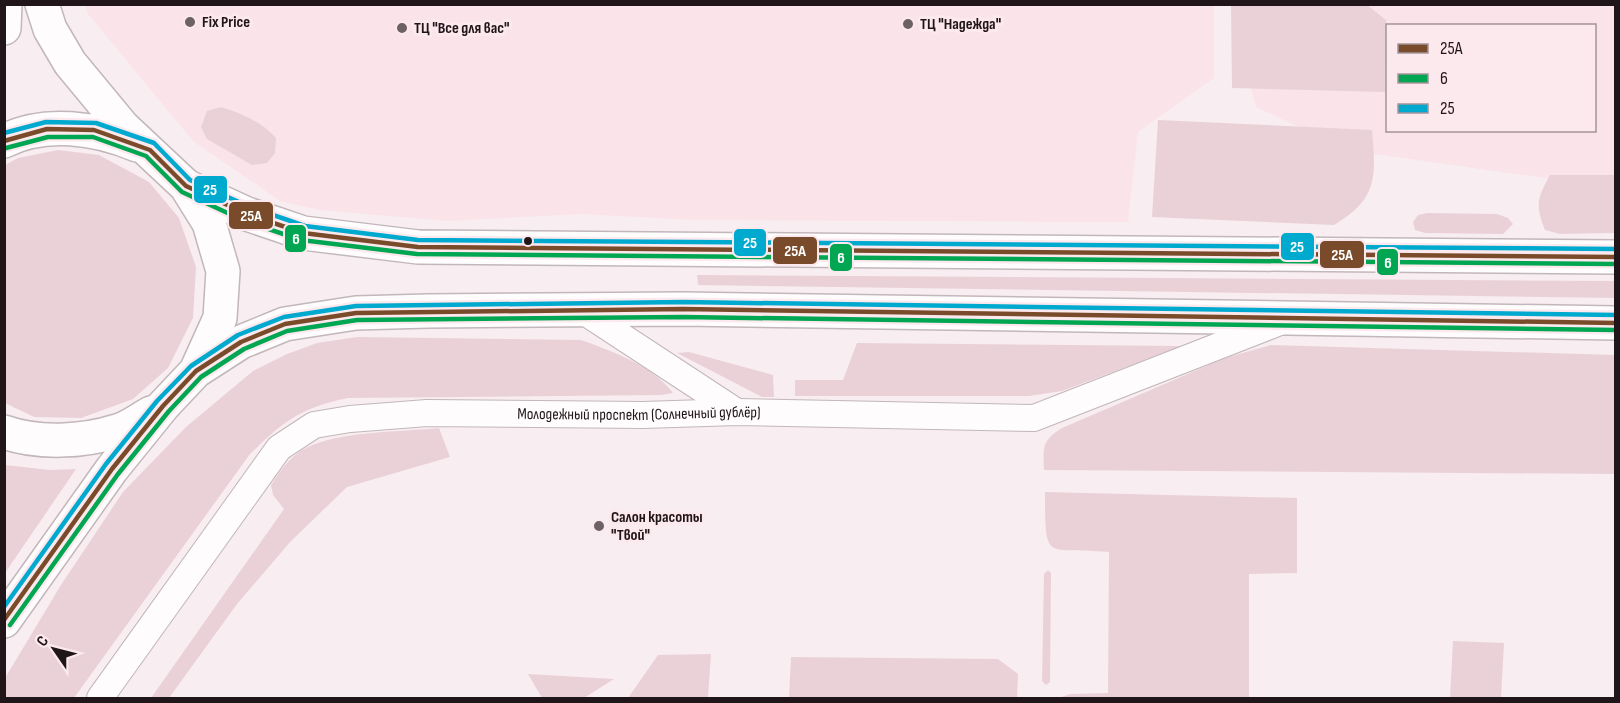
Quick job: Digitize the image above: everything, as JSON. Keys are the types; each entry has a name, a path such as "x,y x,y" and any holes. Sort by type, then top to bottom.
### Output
{"main road":[{"path":"4,28 5,4"},
{"path":"42,4 50,28 70,63 123,127 186,186 209,223 224,271 220,318 196,371"},
{"path":"4,141 47,129 94,130 150,150"},
{"path":"186,186 247,214 303,233 418,247 1616,257"},
{"path":"4,621 112,469 163,406 196,371 241,342 285,324 357,313 580,309 1295,316 1616,323"},
{"path":"4,432 18,436 63,440 96,435 118,431 163,406"}],"street":[{"path":"580,309 737,412"},
{"name":"Молодежный проспект (Солнечный дублёр)","path":"100,699 279,448 314,426 350,419 427,413 643,415 737,412 1034,418 1295,316"}],"shaded area":[{"path":"85,5 1214,5 1214,78 1138,132 1128,222 694,220 582,214 446,221 320,210 280,201 193,141 88,14"},
{"path":"1231,5 1367,5 1386,20 1385,92 1232,88"},
{"path":"1246,5 1615,5 1615,188 1347,150 1256,107 1245,68"},
{"path":"221,107 251,119 276,138 275,153 267,163 252,165 207,139 201,127 207,111"},
{"path":"1158,120 1372,130 1374,161 1371,185 1359,206 1334,225 1152,217"},
{"path":"58,150 99,155 149,182 179,218 196,267 193,318 168,368 133,399 81,418 34,417 5,403 5,165 18,158"},
{"path":"1550,175 1615,175 1615,233 1560,234 1545,230 1539,202"},
{"path":"1427,213 1497,214 1508,218 1513,224 1503,234 1425,233 1415,230 1413,222 1418,215"},
{"path":"697,275 1615,281 1616,298 698,285"},
{"path":"357,337 581,340 631,360 655,375 673,393 661,395 348,398 305,411 283,424 250,454 74,698 5,698 5,678 61,585 123,492 186,427 253,371 287,354 317,343"},
{"path":"857,343 1182,346 1062,391 1029,396 795,396 795,380 843,380"},
{"path":"1271,345 1615,355 1615,474 1044,470 1045,445 1055,432 1062,428 1225,358"},
{"path":"689,352 773,375 774,397 762,397 677,353"},
{"path":"439,428 450,457 347,487 291,541 237,604 169,698 151,698 284,509 273,495 271,485 290,460 306,448 335,438"},
{"path":"5,465 50,470 76,469 5,573"},
{"path":"1045,492 1297,498 1297,573 1249,574 1249,698 1059,698 1070,694 1108,693 1109,552 1053,548 1046,532"},
{"path":"1048,570 1051,573 1050,682 1046,685 1042,681 1044,574"},
{"path":"1453,641 1504,643 1501,698 1450,698"},
{"path":"711,654 708,698 628,698 658,655"},
{"path":"791,657 998,659 1018,674 1017,698 789,698"},
{"path":"528,674 614,679 584,698 542,698"}],"transit line":[{"name":"25","path":"4,133 46,122 96,123 154,143 190,180 250,207 305,226 418,240 1616,249"},
{"name":"25А","path":"4,141 47,129 94,130 150,150 186,186 247,214 303,233 418,247 1616,257"},
{"name":"6","path":"6,148 48,137 93,137 146,156 182,192 245,221 301,240 417,254 1616,264"},
{"name":"25","path":"4,607 106,464 157,401 191,366 238,335 284,317 356,306 683,302 1616,315"},
{"name":"25А","path":"4,620 112,469 163,406 196,371 241,342 285,324 356,313 683,309 1616,323"},
{"name":"6","path":"10,625 118,474 169,411 201,377 244,349 287,331 357,320 683,317 1616,330"}],"place":[{"name":"Fix Price","path":"190,22"},
{"name":"ТЦ \"Надежда\"","path":"908,24"},
{"name":"ТЦ \"Все для вас\"","path":"402,28"},
{"name":"Салон красоты \"Твой\"","path":"599,526"}]}
